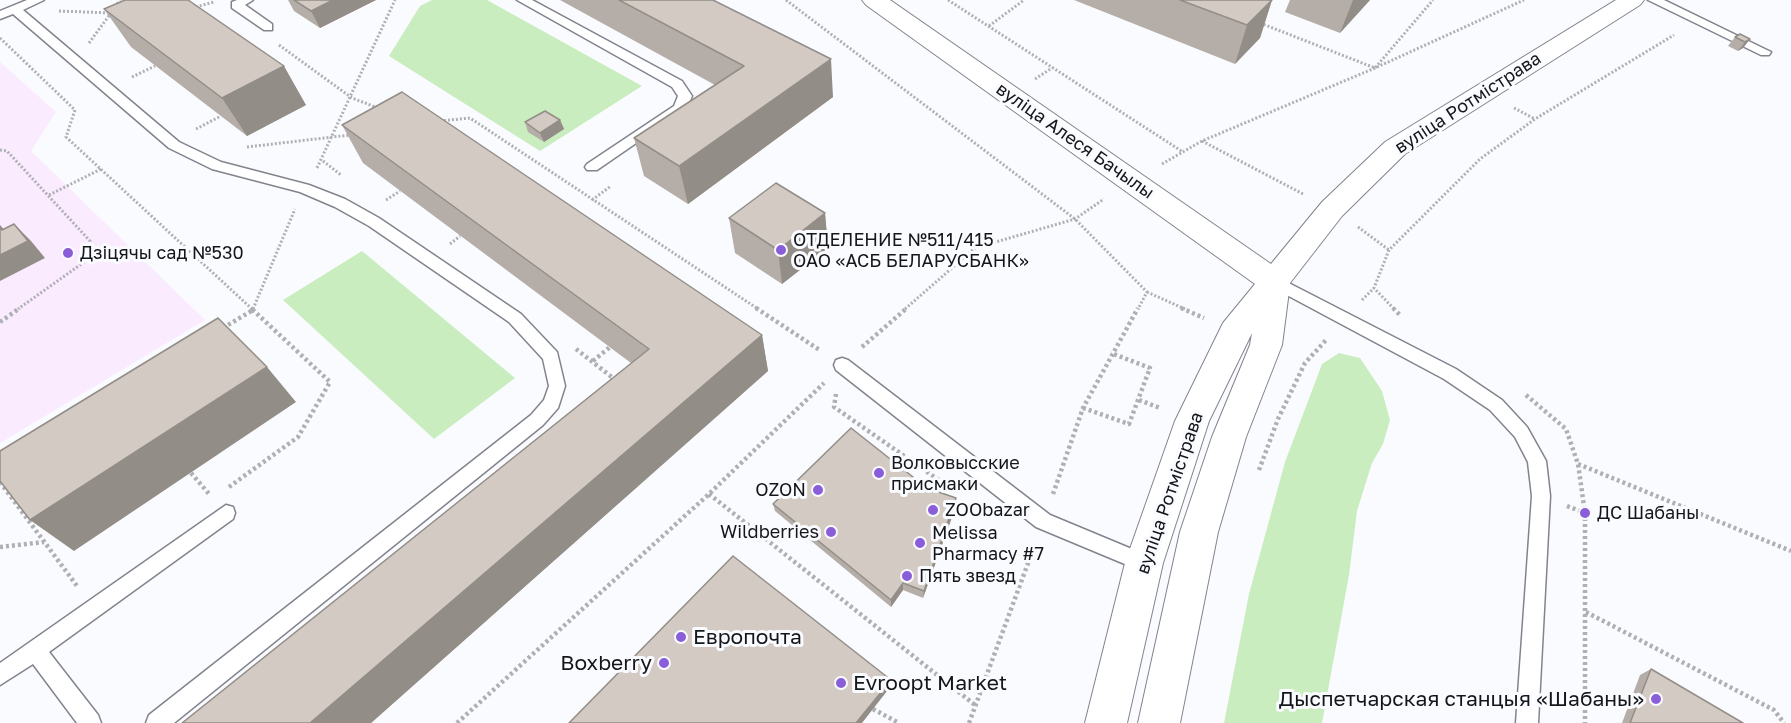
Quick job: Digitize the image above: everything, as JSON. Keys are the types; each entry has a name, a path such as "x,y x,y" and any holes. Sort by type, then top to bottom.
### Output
{"street":[{"name":"вуліца Алеся Бачылы","path":"874,0 1275,282"},
{"name":"вуліца Ротмістрава","path":"1106,723 1144,563 1192,421 1234,332 1332,209 1395,148 1632,0"},
{"name":"вуліца Ротмістрава","path":"1159,723 1199,532 1229,437 1266,345 1275,282"}],"lane":[{"path":"7,12 38,0"},
{"path":"247,0 236,5 268,27"},
{"path":"523,0 677,84 685,96 680,108 592,167"},
{"path":"1654,0 1765,52"},
{"path":"7,12 174,144 217,166 304,188 340,203 374,222 515,318 551,357 557,386 552,403 537,420 157,723"},
{"path":"1275,282 1450,374 1496,405 1521,432 1537,461 1541,496 1527,723"},
{"path":"842,365 1043,521 1144,563"},
{"path":"0,675 226,513"},
{"path":"35,650 90,723"}],"path":[{"path":"83,51 120,0"},
{"path":"223,328 253,310 304,188 323,161 395,0"},
{"path":"786,0 1075,219 1147,292 1111,353 1083,408 969,723"},
{"path":"948,0 1183,152 1202,141 1375,68 1524,0"},
{"path":"988,27 1024,0"},
{"path":"1375,68 1434,0"},
{"path":"185,10 218,1"},
{"path":"52,10 122,14"},
{"path":"1258,22 1375,68"},
{"path":"268,27 265,34 352,98 381,109"},
{"path":"1259,471 1278,419 1305,363 1374,288 1389,250 1480,159 1535,118 1678,33"},
{"path":"0,38 75,110 66,137 330,382 298,437 222,492"},
{"path":"129,79 155,66"},
{"path":"192,132 221,116"},
{"path":"430,122 470,118 842,365"},
{"path":"237,148 354,134"},
{"path":"1202,141 1332,209 1389,250"},
{"path":"0,150 7,150 90,241 87,260 0,322"},
{"path":"49,195 101,169"},
{"path":"381,204 400,191"},
{"path":"457,723 709,494 842,365 975,248 1075,219"},
{"path":"1374,288 1397,314 1407,320"},
{"path":"593,362 610,347"},
{"path":"1083,408 1129,424 1150,369 1111,353"},
{"path":"842,365 834,407 958,493"},
{"path":"1524,394 1566,429 1578,464 1585,513 1585,723"},
{"path":"1578,464 1791,551"},
{"path":"0,482 81,592"},
{"path":"709,494 975,705"},
{"path":"1025,540 1034,546"},
{"path":"0,547 44,542"},
{"path":"1586,612 1774,710 1784,723"},
{"path":"873,709 899,723"}],"shaded area":[{"name":"Дзіцячы сад №530","path":"0,62 56,112 31,151 205,320 0,443"}],"green space":[{"path":"432,0 487,0 642,86 540,151 389,56 420,6"},
{"path":"362,251 515,378 434,439 283,300"},
{"path":"1339,353 1360,358 1382,391 1390,420 1383,444 1372,463 1357,511 1349,575 1322,723 1224,723 1249,594 1285,462 1322,364"}],"building":[{"path":"125,0 188,0 284,66 222,98 104,9"},
{"path":"294,0 333,0 311,11"},
{"path":"619,0 713,0 831,59 679,166 634,138 744,66"},
{"path":"1180,0 1272,0 1247,25"},
{"path":"1740,34 1750,39 1745,42 1735,37"},
{"path":"402,92 762,335 310,723 182,723 649,349 342,125"},
{"path":"545,111 560,120 540,133 525,122"},
{"path":"776,183 825,213 778,250 729,218"},
{"path":"14,224 28,241 0,255 0,228 2,230"},
{"path":"218,318 267,367 30,520 0,481 0,451"},
{"path":"851,428 927,488 956,498 924,591 903,583 891,600 773,504"},
{"path":"733,556 891,680 856,723 569,723"},
{"name":"Дыспетчарская станцыя «Шабаны»","path":"1651,669 1743,723 1630,723"}],"place":[{"name":"ОТДЕЛЕНИЕ №511/415 ОАО «АСБ БЕЛАРУСБАНК»","path":"781,250"},
{"name":"Дзіцячы сад №530","path":"68,253"},
{"name":"Волковысские присмаки","path":"879,473"},
{"name":"OZON","path":"818,490"},
{"name":"ZOObazar","path":"933,510"},
{"name":"ДС Шабаны","path":"1585,513"},
{"name":"Wildberries","path":"831,532"},
{"name":"Melissa Pharmacy #7","path":"920,543"},
{"name":"Пять звезд","path":"907,576"},
{"name":"Европочта","path":"681,637"},
{"name":"Boxberry","path":"664,663"},
{"name":"Evroopt Market","path":"841,683"},
{"name":"Дыспетчарская станцыя «Шабаны»","path":"1656,699"}]}
